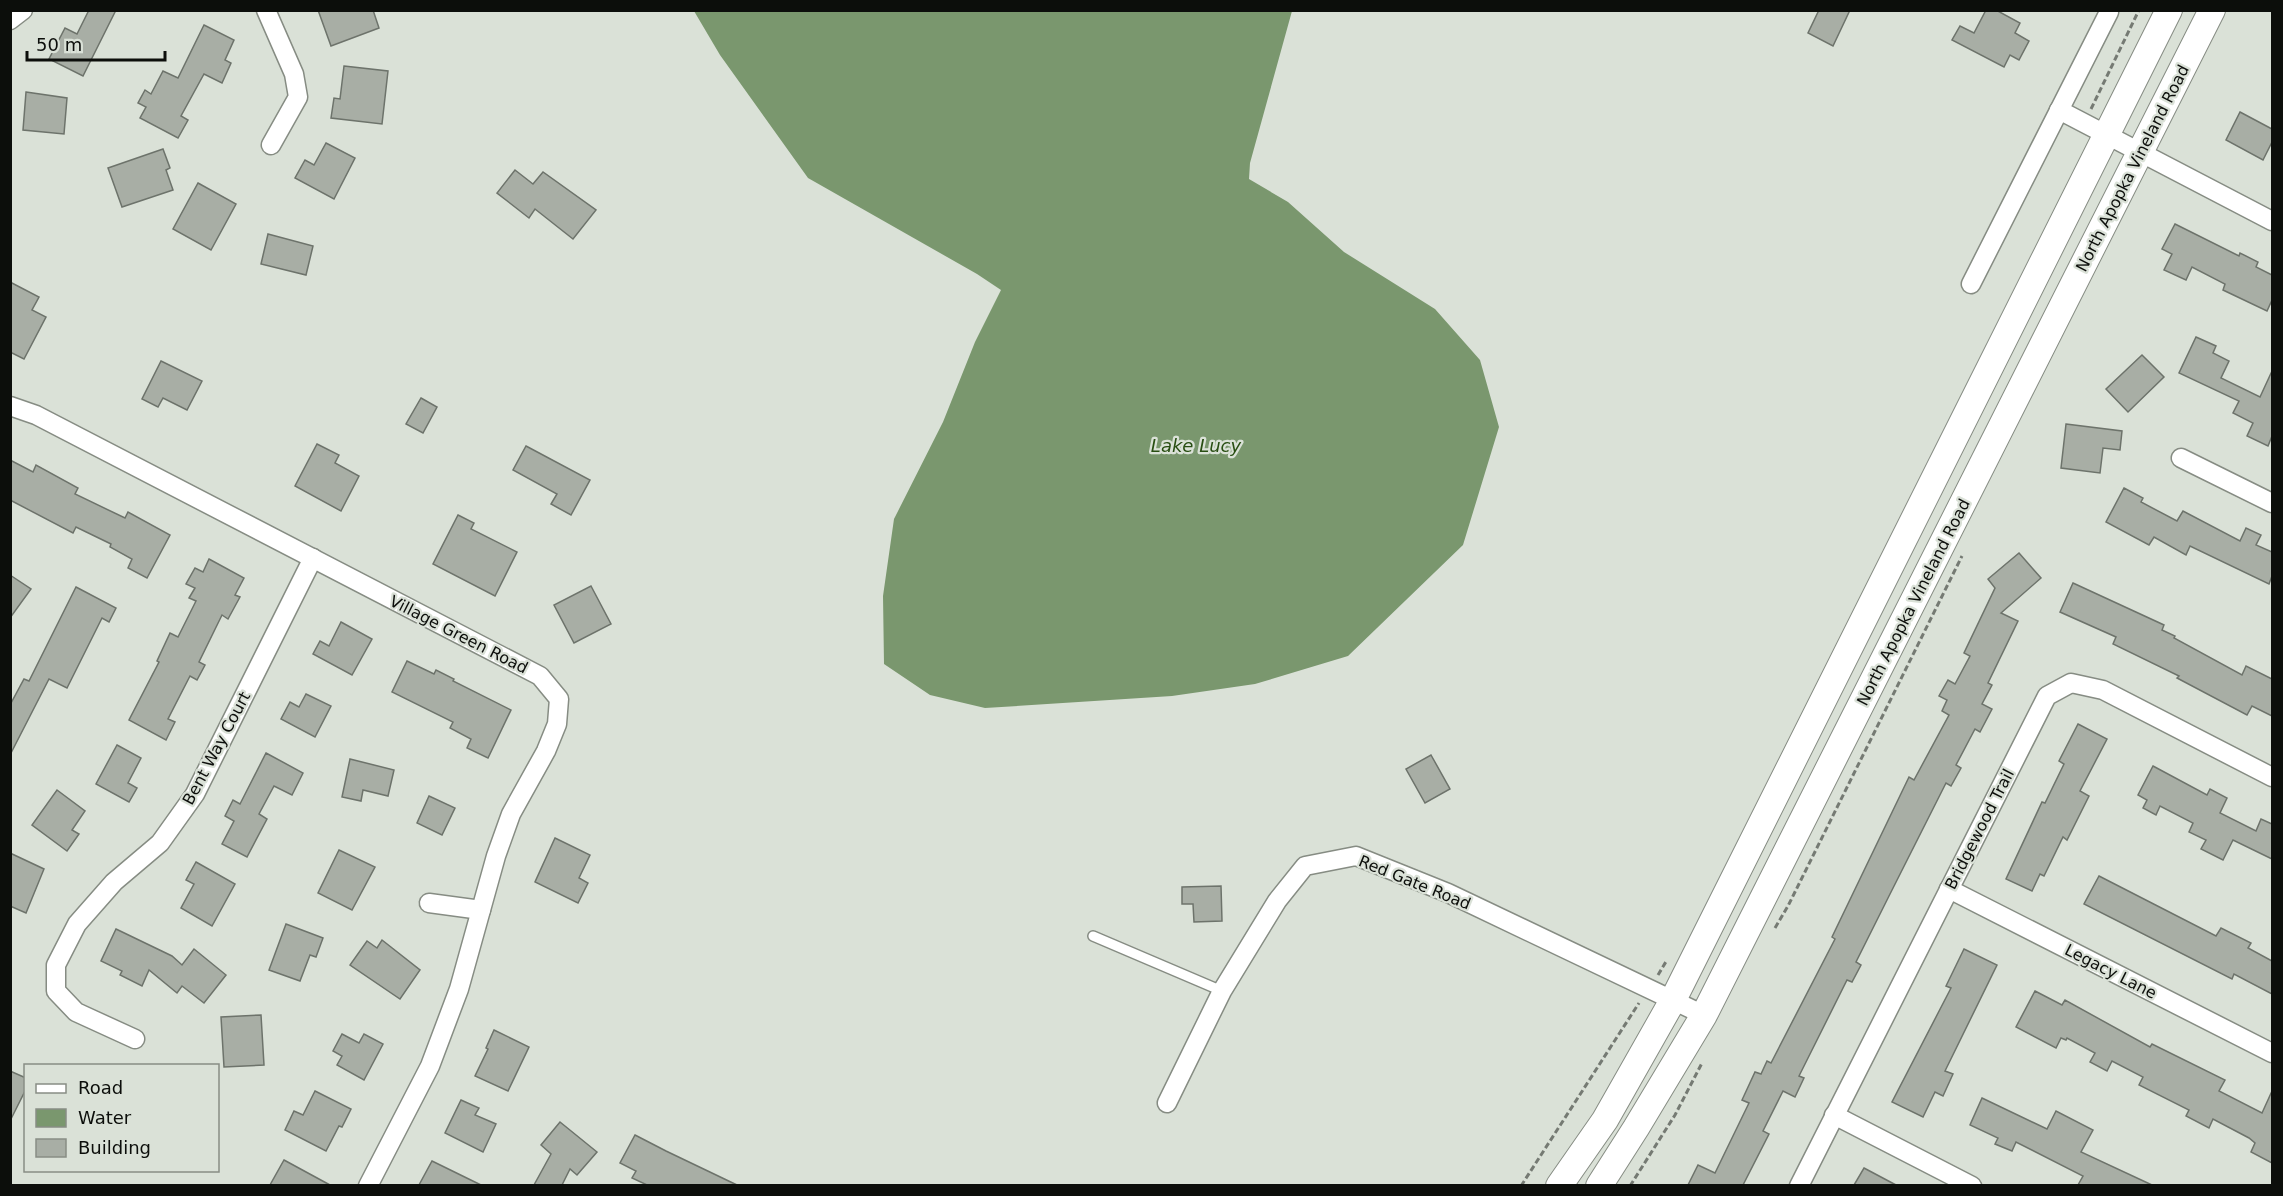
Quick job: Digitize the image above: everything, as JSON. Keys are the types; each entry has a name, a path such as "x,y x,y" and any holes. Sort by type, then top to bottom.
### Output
{"street":[{"path":"10,20 23,10"},
{"path":"266,10 294,74 298,97 271,145"},
{"path":"1559,1185 1605,1120 1673,1000 2096,129 2169,10"},
{"name":"North Apopka Vineland Road","path":"1599,1185 1704,1015 2212,10"},
{"path":"1971,284 2109,12"},
{"path":"2059,110 2272,221"},
{"name":"Village Green Road","path":"10,406 36,414 540,676 560,699 557,724 546,751 511,814 496,856 459,989 430,1066 368,1185"},
{"path":"2181,458 2272,503"},
{"name":"Bent Way Court","path":"135,1039 76,1012 56,991 56,965 77,924 114,882 160,843 195,794 313,558"},
{"name":"Bridgewood Trail","path":"1799,1185 2047,696 2071,683 2103,690 2272,777"},
{"name":"Red Gate Road","path":"1167,1103 1222,991 1277,901 1305,866 1356,856 1448,893 1704,1015"},
{"name":"Legacy Lane","path":"1949,889 2272,1053"},
{"path":"429,903 481,910"},
{"path":"1834,1116 1972,1185"}],"lane":[{"path":"1094,936 1222,991"}],"path":[{"path":"2096,129 2139,10"},
{"path":"1521,1185 1629,1017 1650,989 1667,959"}],"water":[{"name":"Lake Lucy","path":"694,11 1292,11 1250,163 1249,179 1288,202 1344,252 1435,309 1480,360 1499,427 1463,545 1348,656 1255,684 1172,696 985,708 930,695 884,664 883,596 894,519 943,422 975,342 1001,290 808,178 720,55"}],"building":[{"path":"89,10 116,10 83,76 49,59 65,28 77,34"},
{"path":"318,10 373,10 379,28 331,46"},
{"path":"1819,10 1850,10 1833,46 1808,33"},
{"path":"1986,10 1996,10 2020,23 2015,33 2029,41 2019,60 2010,55 2004,67 1952,40 1960,26 1974,33"},
{"path":"204,25 234,40 225,60 231,63 222,83 204,74 181,116 188,120 178,138 140,118 146,107 138,103 145,90 151,94 163,71 178,78"},
{"path":"344,66 388,71 382,124 331,118 334,98 340,99"},
{"path":"26,92 67,98 64,134 23,130"},
{"path":"2240,112 2272,129 2272,142 2263,160 2226,140"},
{"path":"326,143 355,158 334,199 295,178 305,160 314,165"},
{"path":"163,149 170,168 166,170 173,190 122,207 108,168"},
{"path":"515,170 533,184 543,172 596,210 573,239 535,209 529,218 497,193"},
{"path":"198,183 236,204 211,250 173,229"},
{"path":"2175,224 2239,256 2240,253 2258,262 2256,267 2272,275 2272,300 2267,311 2223,290 2225,284 2192,267 2186,280 2164,270 2172,254 2162,249"},
{"path":"268,234 313,246 306,275 261,264"},
{"path":"10,282 39,297 32,310 46,317 24,359 10,352"},
{"path":"2196,337 2216,346 2213,353 2229,361 2221,378 2260,397 2272,371 2272,436 2268,446 2247,436 2253,423 2233,413 2239,401 2179,373"},
{"path":"2142,355 2164,377 2128,412 2106,389"},
{"path":"161,361 202,381 187,410 163,398 158,407 142,399"},
{"path":"421,398 437,407 423,433 406,424"},
{"path":"2066,424 2122,431 2120,450 2103,448 2100,473 2061,468"},
{"path":"317,444 339,455 335,463 359,476 341,511 295,486"},
{"path":"526,446 590,480 571,515 551,504 557,494 513,470"},
{"path":"10,460 33,472 36,465 78,488 75,494 125,518 128,512 170,535 147,578 128,568 132,559 110,547 111,544 76,527 73,533 10,500"},
{"path":"2124,488 2143,498 2141,502 2177,521 2183,511 2240,541 2246,528 2261,535 2256,545 2272,552 2272,576 2269,584 2190,546 2186,555 2154,537 2149,545 2106,522"},
{"path":"458,515 474,523 471,529 517,552 495,596 433,564"},
{"path":"2019,553 2041,578 2001,613 2018,621 1988,683 1992,685 1982,704 1992,709 1980,732 1975,729 1956,765 1961,768 1951,786 1946,783 1856,962 1861,965 1852,982 1847,980 1799,1076 1804,1078 1795,1097 1783,1091 1763,1131 1769,1134 1743,1185 1688,1185 1698,1165 1715,1173 1749,1103 1742,1100 1755,1072 1761,1074 1767,1061 1771,1063 1835,939 1832,937 1909,777 1914,780 1949,715 1942,711 1947,700 1939,696 1948,680 1955,684 1970,656 1964,653 1995,588 1988,579"},
{"path":"209,559 244,578 235,595 240,597 228,619 222,615 199,662 205,665 197,680 190,676 168,719 175,722 166,740 129,720 159,662 157,661 170,633 178,637 196,601 189,598 195,588 186,584 195,568 203,572"},
{"path":"10,575 31,589 10,618"},
{"path":"2073,583 2164,625 2162,630 2175,636 2174,638 2242,675 2246,666 2272,679 2272,716 2252,706 2247,715 2177,678 2179,676 2113,644 2116,637 2060,612"},
{"path":"591,586 611,624 574,643 554,605"},
{"path":"76,587 116,608 109,622 102,618 67,688 49,679 10,755 10,705 24,679 29,681"},
{"path":"341,622 372,639 352,675 313,654 320,641 329,646"},
{"path":"407,661 434,674 436,670 511,710 488,758 467,748 471,739 450,728 453,722 392,692"},
{"path":"306,694 331,706 315,737 281,719 290,702 299,707"},
{"path":"2078,724 2107,739 2080,791 2089,796 2067,840 2063,837 2044,876 2040,874 2032,891 2006,879 2042,802 2045,803 2064,764 2059,761"},
{"path":"117,745 141,758 128,783 137,788 129,802 96,784"},
{"path":"266,753 303,773 292,795 274,786 259,814 267,819 247,857 222,844 234,821 225,816 233,800 240,804"},
{"path":"1431,755 1450,789 1425,803 1406,769"},
{"path":"350,759 394,770 388,796 363,790 361,801 342,797"},
{"path":"2153,766 2207,795 2210,789 2227,798 2220,813 2256,831 2261,819 2272,824 2272,859 2233,840 2223,860 2201,849 2206,840 2189,832 2193,823 2160,806 2156,815 2143,808 2147,800 2138,795"},
{"path":"57,790 85,811 72,830 79,834 67,851 32,825"},
{"path":"429,796 455,808 442,835 417,823"},
{"path":"555,838 590,855 579,878 588,883 578,903 535,882"},
{"path":"339,850 375,867 352,910 318,893"},
{"path":"10,853 44,869 26,913 10,906"},
{"path":"196,862 235,884 212,926 181,908 194,884 186,880"},
{"path":"2099,876 2216,936 2221,928 2251,943 2248,948 2272,961 2272,994 2234,974 2232,979 2084,904"},
{"path":"1221,886 1222,921 1194,922 1193,904 1182,904 1182,887"},
{"path":"286,924 323,938 316,957 310,955 300,981 269,970"},
{"path":"116,929 172,956 182,965 194,949 226,975 204,1003 182,986 177,993 149,970 142,986 120,975 122,971 101,961"},
{"path":"382,940 420,970 400,999 350,965 367,941 377,948"},
{"path":"1964,949 1997,965 1945,1071 1953,1074 1943,1096 1935,1092 1923,1117 1892,1102 1951,988 1946,986"},
{"path":"2035,991 2062,1005 2065,1000 2150,1047 2152,1044 2225,1080 2219,1091 2262,1113 2272,1091 2272,1163 2251,1152 2255,1143 2249,1138 2213,1119 2209,1128 2186,1116 2189,1110 2139,1085 2143,1077 2112,1061 2107,1071 2090,1062 2095,1053 2067,1038 2066,1040 2061,1038 2056,1048 2016,1027"},
{"path":"261,1015 264,1065 224,1067 221,1017"},
{"path":"494,1030 529,1047 508,1091 475,1076"},
{"path":"342,1034 359,1043 364,1034 383,1044 364,1080 337,1065 342,1056 333,1051"},
{"path":"10,1071 24,1077 24,1093 10,1121"},
{"path":"315,1091 351,1109 326,1151 285,1130 294,1111 303,1115"},
{"path":"1982,1098 2047,1129 2056,1111 2093,1130 2081,1152 2152,1185 2078,1185 2083,1176 2016,1142 2012,1151 1995,1144 1998,1138 1970,1125"},
{"path":"461,1100 479,1108 475,1115 496,1124 483,1152 445,1133"},
{"path":"560,1122 597,1152 577,1175 570,1169 562,1185 534,1185 551,1154 541,1145"},
{"path":"635,1135 737,1185 647,1185 632,1178 636,1171 620,1163"},
{"path":"284,1160 330,1185 270,1185"},
{"path":"432,1161 481,1185 419,1185"},
{"path":"1864,1168 1896,1185 1854,1185"}]}
